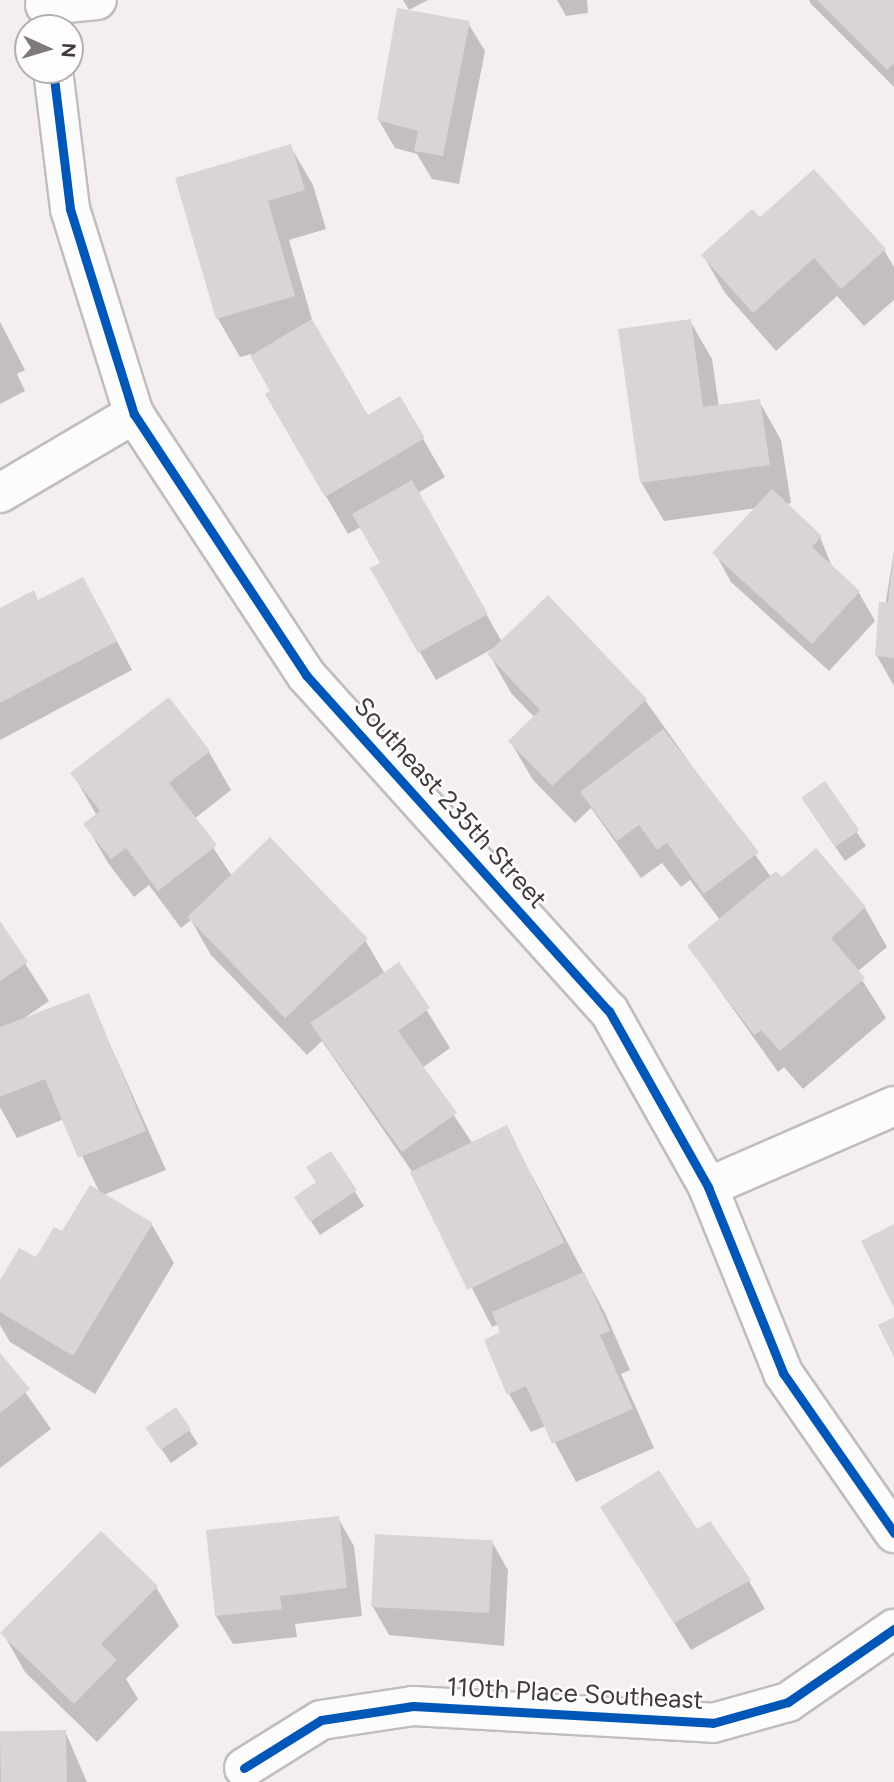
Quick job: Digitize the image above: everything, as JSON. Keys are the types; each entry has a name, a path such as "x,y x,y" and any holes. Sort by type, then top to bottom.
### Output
{"street":[{"path":"46,11 97,0"},
{"name":"Southeast 235th Street","path":"55,84 70,209 134,414 306,675 609,1011 708,1187 783,1373 894,1533"},
{"path":"0,493 134,414"},
{"path":"708,1187 894,1105"},
{"name":"110th Place Southeast","path":"244,1768 321,1720 412,1706 713,1723 788,1702 894,1629"}],"building":[{"path":"817,0 894,0 894,63 887,70"},
{"path":"397,8 470,21 443,156 414,151 418,131 377,120"},
{"path":"291,144 305,190 268,201 295,296 216,319 175,178"},
{"path":"814,169 886,249 841,289 814,258 753,313 701,255 752,209 760,217"},
{"path":"312,319 368,415 400,396 425,438 325,497 265,394 270,391 250,356"},
{"path":"691,319 703,407 760,399 770,465 640,483 618,329"},
{"path":"412,480 488,614 418,653 370,568 380,563 352,514"},
{"path":"772,489 822,536 812,547 860,591 812,644 712,553"},
{"path":"894,552 894,658 875,656 879,602 888,602"},
{"path":"83,577 117,641 0,703 0,608 34,590 38,600"},
{"path":"548,595 647,699 552,786 508,741 540,710 487,654"},
{"path":"169,697 210,751 169,783 217,845 158,891 126,848 111,859 83,824 100,811 70,773"},
{"path":"663,729 759,852 704,894 667,843 657,850 639,825 617,841 580,792"},
{"path":"825,781 859,830 836,847 801,798"},
{"path":"270,837 368,938 285,1018 187,917"},
{"path":"816,848 866,907 831,938 865,978 780,1051 761,1030 754,1035 687,946 776,871 782,877"},
{"path":"0,921 28,962 0,981"},
{"path":"399,962 430,1008 398,1031 457,1113 402,1152 310,1023"},
{"path":"89,993 146,1131 78,1158 45,1079 0,1097 0,1027"},
{"path":"507,1125 564,1243 467,1290 410,1172"},
{"path":"331,1151 357,1190 310,1222 294,1197 316,1182 306,1167"},
{"path":"90,1185 153,1223 73,1356 0,1312 0,1280 19,1248 36,1257 54,1227 62,1231"},
{"path":"894,1224 894,1308 861,1241"},
{"path":"584,1272 610,1331 600,1335 633,1409 552,1444 526,1386 507,1395 484,1340 500,1332 492,1312"},
{"path":"894,1317 894,1357 878,1325"},
{"path":"0,1353 30,1389 0,1413"},
{"path":"176,1407 191,1429 160,1450 145,1428"},
{"path":"659,1470 697,1529 710,1521 751,1580 674,1623 600,1507"},
{"path":"339,1516 347,1588 280,1596 282,1609 215,1616 206,1530"},
{"path":"101,1531 158,1586 101,1644 117,1660 74,1704 0,1633"},
{"path":"375,1534 493,1540 489,1613 371,1607"},
{"path":"66,1730 67,1782 1,1782 0,1731"}],"cycle path":[{"path":"55,84 70,209 134,414 306,675 609,1011 708,1187 783,1373 894,1533"},
{"path":"244,1768 321,1720 413,1706 713,1723 788,1702 894,1629"}]}
